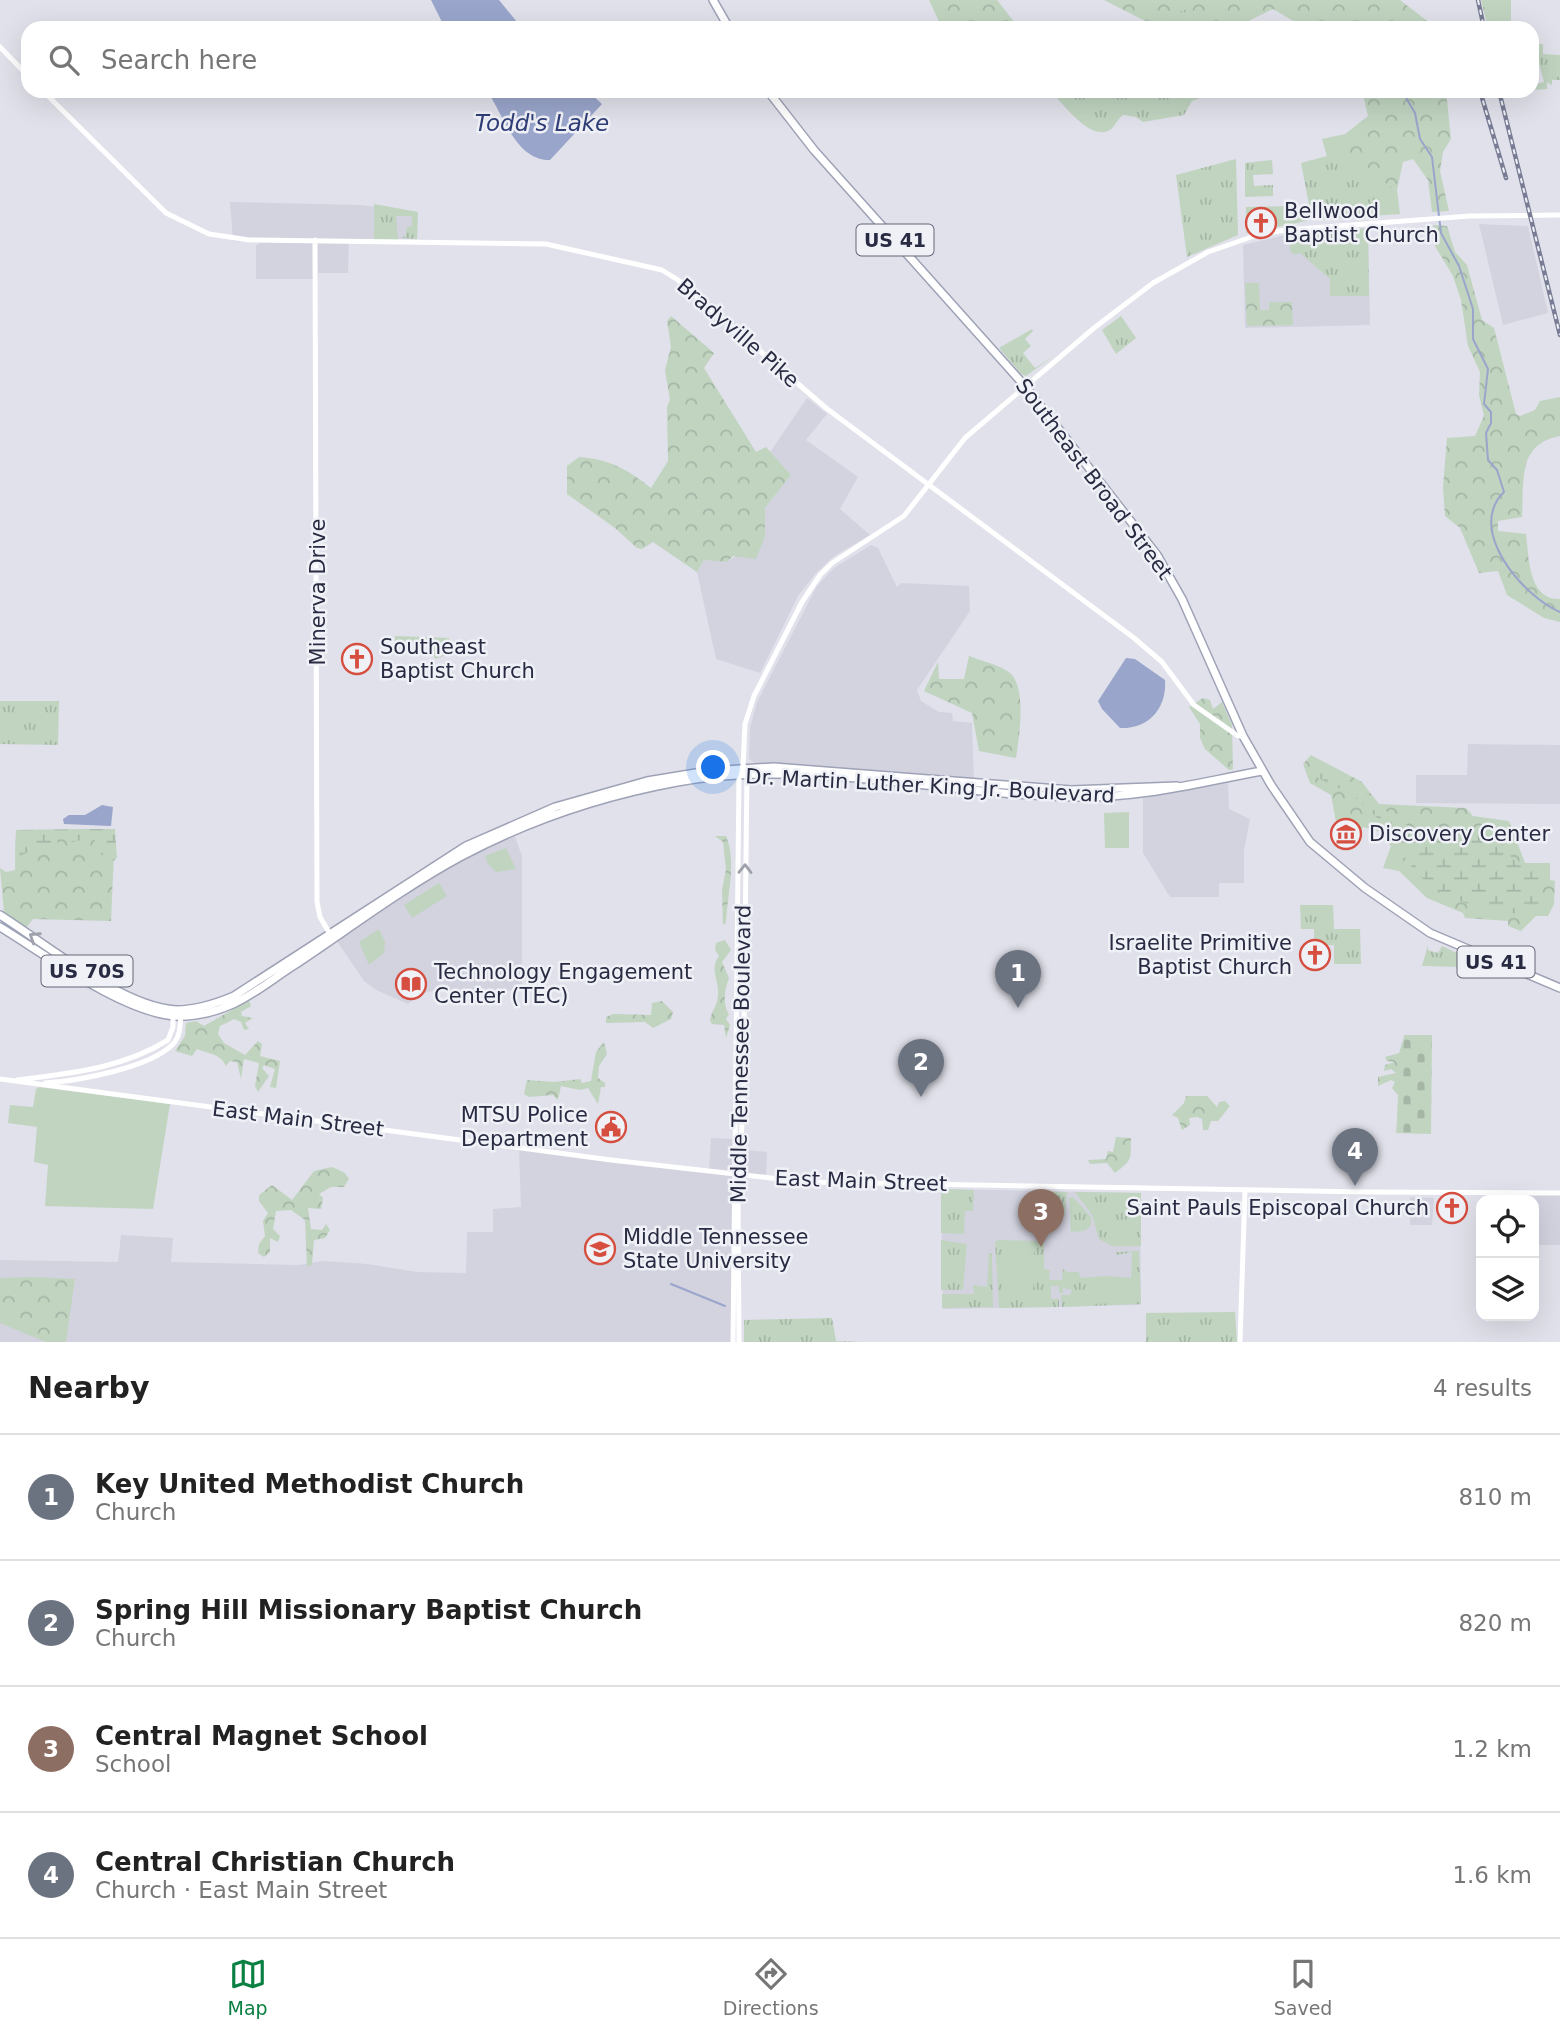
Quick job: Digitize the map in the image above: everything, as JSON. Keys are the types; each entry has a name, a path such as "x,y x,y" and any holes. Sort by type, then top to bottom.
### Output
{"main road":[{"path":"713,0 726,21"},
{"path":"0,47 21,69"},
{"name":"Bradyville Pike","path":"50,98 147,196 185,225 231,239 546,244 662,270 682,284 826,408 1134,638 1162,662 1194,705 1238,736 1243,736"},
{"name":"Southeast Broad Street","path":"773,98 814,150 1025,386 1158,556 1182,599 1243,736 1262,771 1310,842 1395,911 1447,941 1560,989"},
{"name":"Middle Tennessee Boulevard","path":"733,1342 744,732 751,705 810,588 832,563 904,516 965,438 1025,386 1153,283 1208,252 1286,230 1448,217 1560,215"},
{"name":"Minerva Drive","path":"315,240 317,902 320,917 331,936"},
{"name":"Dr. Martin Luther King Jr. Boulevard","path":"0,927 123,1000 177,1013 206,1013 235,1003 331,936 457,859 544,818 629,792 681,781 743,773 831,776 1071,797 1137,796 1262,771"},
{"name":"Dr. Martin Luther King Jr. Boulevard","path":"0,915 130,997 177,1013"},
{"path":"38,1084 109,1072 169,1047 178,1036 177,1013"},
{"name":"East Main Street","path":"0,1079 807,1182 1245,1190 1560,1192"},
{"path":"14,1080 55,1080 70,1089"},
{"name":"Middle Tennessee Boulevard","path":"736,1175 739,1342"},
{"path":"1240,1342 1245,1190"}],"shaded area":[{"path":"230,202 360,205 418,212 417,239 349,239 348,273 318,273 318,279 256,279 256,246 260,243 233,241"},
{"path":"1479,224 1528,226 1548,313 1503,325"},
{"path":"1368,228 1370,325 1245,328 1243,245 1284,235"},
{"path":"807,398 827,414 806,440 858,477 840,509 870,535 834,556 816,573 798,596 760,673 716,659 697,572 704,560 727,562 765,536 765,508 791,475 770,452"},
{"path":"871,545 878,548 897,587 901,583 969,586 970,611 917,690 921,701 939,712 952,713 953,721 972,723 974,780 756,764 749,759 750,728 757,702 817,586 834,568"},
{"path":"1468,744 1560,745 1560,804 1416,803 1416,775 1467,775"},
{"path":"1228,783 1229,809 1250,819 1244,851 1244,883 1219,883 1219,897 1170,897 1143,853 1143,798"},
{"path":"514,834 522,856 522,991 437,990 420,994 408,1004 376,990 364,981 337,941 430,879"},
{"name":"Middle Tennessee State University","path":"711,1138 733,1139 734,1149 767,1152 766,1177 734,1174 733,1342 0,1342 0,1260 118,1262 121,1235 173,1238 171,1262 299,1265 323,1261 367,1264 417,1272 466,1273 467,1232 493,1232 493,1209 521,1207 519,1147 709,1171"},
{"path":"941,1189 1140,1193 1141,1305 943,1309"},
{"path":"1560,1194 1560,1245 1539,1245 1539,1196"},
{"path":"1410,1197 1434,1198 1432,1225 1410,1225"}],"green space":[{"path":"929,0 997,0 1014,21 939,21"},
{"path":"1104,0 1400,0 1427,21 1293,21 1273,9 1248,21 1190,21 1186,9 1158,21 1145,21"},
{"path":"1481,0 1511,0 1511,21 1486,21"},
{"path":"1186,9 1190,21 1156,21"},
{"path":"1539,44 1543,44 1543,54 1560,55 1560,80 1552,80 1552,85 1547,82 1547,89 1539,90 1539,83 1544,82 1539,63"},
{"path":"1057,98 1200,98 1192,101 1184,115 1143,122 1136,117 1123,115 1110,130 1100,132 1092,130"},
{"path":"1364,98 1447,98 1451,139 1443,152 1440,171 1449,211 1432,212 1428,180 1413,159 1403,162 1397,190 1347,160 1345,134 1368,116"},
{"path":"1345,134 1348,160 1397,190 1400,214 1312,220 1301,163 1327,156 1322,139"},
{"path":"1236,159 1238,235 1187,257 1176,175"},
{"path":"1272,160 1273,174 1253,175 1254,186 1273,185 1273,196 1245,197 1245,163"},
{"path":"374,204 418,212 417,239 402,238 406,235 406,228 412,225 412,216 396,216 398,240 374,239"},
{"path":"1302,206 1307,221 1246,233 1246,207"},
{"path":"1433,225 1447,226 1455,252 1467,265 1482,320 1494,328 1516,414 1520,416 1535,410 1540,401 1560,397 1560,436 1546,440 1536,447 1530,456 1524,478 1522,517 1498,521 1498,531 1526,534 1532,576 1542,592 1549,597 1560,599 1560,622 1544,618 1507,595 1498,571 1479,573 1460,528 1445,516 1443,487 1447,438 1475,436 1484,416 1479,395 1480,372 1468,346 1461,300 1453,276 1435,246"},
{"path":"1368,228 1369,296 1330,296 1330,279 1300,253 1295,255 1290,251 1289,237 1293,234"},
{"path":"1245,283 1259,283 1260,310 1269,310 1269,302 1292,302 1293,325 1247,326"},
{"path":"671,316 714,353 704,368 756,452 766,447 791,475 765,508 765,536 756,559 733,556 727,562 704,560 697,572 653,542 642,549 637,548 615,528 567,494 567,466 579,457 617,466 651,488 668,461 667,407 670,400 665,370 671,347 667,321"},
{"path":"1121,316 1136,338 1116,354 1102,330"},
{"path":"1032,329 1025,339 1031,346 1023,353 1035,368 1055,355 1026,376 1021,374 999,348"},
{"path":"395,636 449,638 453,653 435,659 428,641 395,641"},
{"path":"969,656 1001,668 1015,680 1019,690 1021,714 1016,758 979,751 972,713 924,691 938,662 939,679 964,679"},
{"path":"1203,698 1210,700 1213,709 1222,702 1232,725 1233,769 1229,770 1205,749 1200,738 1200,724 1189,707"},
{"path":"0,701 59,701 58,745 0,744"},
{"path":"1311,755 1362,782 1379,804 1466,808 1473,816 1509,821 1525,863 1550,863 1550,880 1555,881 1554,904 1548,916 1536,916 1521,931 1508,926 1508,921 1465,918 1463,913 1427,898 1399,871 1383,868 1391,846 1378,831 1363,827 1361,830 1336,822 1331,795 1310,783 1303,764"},
{"path":"1316,766 1355,784 1407,825 1428,830 1472,830 1492,837 1521,866 1538,872 1544,914 1490,910 1438,890 1411,866 1411,857 1403,858 1384,824 1351,794 1318,778"},
{"path":"1129,812 1129,848 1105,848 1104,813"},
{"path":"115,829 111,921 33,919 26,928 4,913 0,868 6,872 15,870 16,830"},
{"path":"115,829 117,858 111,863 103,859 93,837 68,843 63,838 57,839 58,847 51,850 41,845 15,859 16,830"},
{"path":"715,836 726,836 731,857 726,923 723,925 722,890 726,869 723,842"},
{"path":"506,848 516,869 496,872 485,856"},
{"path":"439,883 447,896 412,918 404,905"},
{"path":"1300,905 1333,905 1334,929 1360,929 1361,964 1334,964 1334,945 1314,945 1314,929 1301,929"},
{"path":"379,929 385,942 384,953 369,965 359,942"},
{"path":"725,940 731,950 722,962 729,978 725,1001 729,1014 726,1019 730,1025 726,1038 724,1025 712,1024 710,1020 718,998 715,965 719,956 715,950 716,943"},
{"path":"1428,945 1428,950 1438,953 1442,946 1463,956 1465,967 1422,966"},
{"path":"249,1000 251,1006 241,1012 242,1016 253,1018 245,1023 249,1029 244,1030 241,1022 234,1019 220,1026 218,1034 224,1043 245,1055 258,1041 262,1044 260,1056 280,1061 276,1088 270,1087 275,1069 264,1065 262,1068 269,1076 258,1092 255,1086 259,1063 244,1059 241,1079 237,1062 230,1061 226,1066 217,1056 197,1049 192,1056 175,1051 185,1036 186,1023 196,1021 204,1026"},
{"path":"662,1001 673,1012 671,1019 653,1028 645,1022 606,1023 606,1017 613,1014 651,1015 652,1003"},
{"path":"1404,1035 1432,1035 1431,1134 1396,1133"},
{"path":"1404,1037 1399,1120 1398,1095 1392,1088 1395,1082 1391,1080 1378,1086 1378,1077 1396,1073 1391,1069 1384,1071 1385,1065 1395,1062 1387,1061 1385,1057 1399,1053"},
{"path":"604,1042 607,1054 599,1066 598,1078 605,1083 605,1087 601,1087 598,1104 588,1088 580,1090 561,1086 558,1100 553,1095 529,1097 524,1094 527,1080 555,1082 580,1079 582,1083 591,1081 596,1052"},
{"path":"39,1087 170,1104 153,1209 45,1206 48,1165 34,1162 37,1127 8,1123 10,1105 33,1107 36,1089"},
{"path":"1186,1096 1207,1096 1217,1107 1219,1102 1225,1101 1230,1106 1218,1121 1211,1121 1208,1130 1203,1130 1202,1119 1197,1117 1189,1118 1190,1125 1182,1130 1178,1118 1172,1115 1184,1103"},
{"path":"1116,1137 1131,1138 1131,1155 1125,1165 1115,1173 1107,1163 1090,1164 1088,1160 1106,1159 1108,1151 1113,1152"},
{"path":"332,1167 345,1173 349,1179 344,1187 331,1187 319,1194 323,1198 321,1209 308,1208 311,1229 322,1230 326,1224 330,1230 325,1238 314,1240 312,1265 307,1266 305,1220 291,1210 276,1211 273,1229 280,1236 278,1242 270,1238 270,1252 264,1257 258,1253 259,1244 265,1236 263,1221 268,1213 259,1201 259,1195 272,1185 292,1200 314,1171"},
{"path":"941,1189 974,1190 973,1211 965,1211 964,1234 941,1233"},
{"path":"1034,1191 1067,1192 1065,1217 1063,1213 1034,1213"},
{"path":"1075,1192 1141,1193 1141,1246 1112,1246 1099,1239 1092,1215"},
{"path":"1073,1197 1091,1217 1091,1226 1084,1231 1071,1232 1069,1198"},
{"path":"941,1240 967,1244 963,1290 941,1290"},
{"path":"1044,1241 1044,1268 1050,1271 1049,1280 1062,1280 1063,1269 1067,1272 1079,1272 1080,1278 1131,1278 1132,1252 1117,1255 1116,1252 1139,1251 1141,1304 1062,1307 1061,1295 1070,1295 1072,1290 1063,1288 1063,1293 1059,1293 1059,1286 1051,1286 1051,1299 1059,1299 1059,1307 999,1308 995,1242"},
{"path":"1003,1247 1034,1248 1033,1295 1003,1296"},
{"path":"989,1253 992,1254 993,1307 942,1308 942,1294 974,1294 973,1285 987,1287"},
{"path":"0,1278 75,1279 66,1342 46,1342 0,1323"},
{"path":"1086,1280 1136,1280 1136,1303 1086,1304"},
{"path":"1235,1312 1237,1342 1146,1342 1146,1313"},
{"path":"832,1318 836,1341 863,1342 744,1342 744,1320"}],"water":[{"path":"431,0 499,0 516,21 442,21"},
{"name":"Todd's Lake","path":"491,98 596,98 602,104 550,160 528,153 512,134"},
{"path":"1126,658 1135,659 1165,680 1165,690 1159,708 1147,721 1120,728 1098,701"},
{"path":"102,805 113,807 111,826 64,824 63,819 69,815 85,815"}],"waterway":[{"path":"1406,98 1415,113 1420,139 1432,157 1441,233 1459,266 1473,309 1473,339 1488,369 1484,404 1491,412 1491,423 1486,433 1488,460 1497,470 1504,492 1494,507 1491,525 1495,543 1516,577 1546,604 1560,612"},
{"path":"671,1284 725,1306"}],"railway":[{"path":"1478,0 1482,21"},
{"path":"1482,98 1506,178"},
{"path":"1501,98 1560,335"}],"place":[{"name":"Bellwood Baptist Church","path":"1261,223"},
{"name":"Southeast Baptist Church","path":"357,659"},
{"name":"Discovery Center","path":"1346,834"},
{"name":"Israelite Primitive Baptist Church","path":"1315,955"},
{"name":"Technology Engagement Center (TEC)","path":"411,984"},
{"name":"Key United Methodist Church","path":"1018,1008"},
{"name":"Spring Hill Missionary Baptist Church","path":"921,1097"},
{"name":"MTSU Police Department","path":"611,1127"},
{"name":"Central Christian Church","path":"1355,1186"},
{"name":"Saint Pauls Episcopal Church","path":"1452,1208"},
{"name":"Central Magnet School","path":"1041,1247"},
{"name":"Middle Tennessee State University","path":"600,1249"}]}
